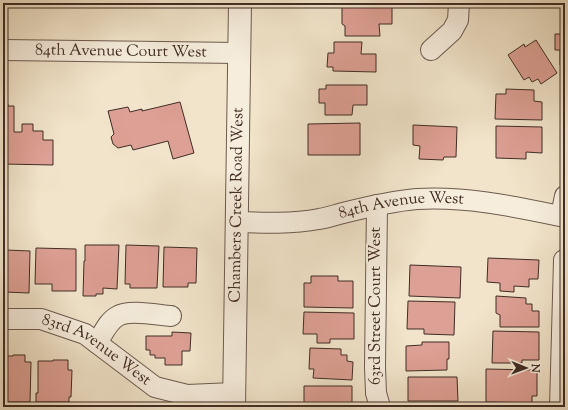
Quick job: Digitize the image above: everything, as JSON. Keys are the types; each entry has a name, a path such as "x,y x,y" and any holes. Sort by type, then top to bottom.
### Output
{"street":[{"name":"Chambers Creek Road West","path":"234,400 240,3"},
{"path":"431,50 452,31 458,20 460,3"},
{"name":"84th Avenue Court West","path":"3,50 239,53"},
{"path":"563,217 565,196"},
{"name":"84th Avenue West","path":"237,222 289,222 319,219 377,205 418,199 469,199 563,217"},
{"name":"63rd Street Court West","path":"377,205 375,360 376,393 380,407"},
{"path":"560,407 564,260"},
{"path":"97,343 108,324 118,315 135,312 172,316"},
{"name":"83rd Avenue West","path":"3,319 40,319 85,334 155,387 187,395 234,400"}],"building":[{"path":"342,4 384,4 384,6 392,6 392,24 379,24 380,36 345,36 345,26 342,24"},
{"path":"562,22 565,22 565,65 560,65 560,50 555,50 555,34 562,34"},
{"path":"536,40 557,73 541,84 538,79 532,82 529,77 524,80 508,55 524,44 525,47"},
{"path":"334,42 362,42 361,54 376,54 376,72 333,71 333,67 327,67 328,53 334,53"},
{"path":"326,85 367,85 367,105 353,105 352,115 325,115 325,103 319,103 319,89 326,89"},
{"path":"506,89 534,90 534,101 542,102 542,120 495,119 496,94 506,94"},
{"path":"180,102 194,153 173,159 168,141 133,150 131,145 118,148 113,144 111,137 114,134 108,111 128,107 130,112 142,109 142,111"},
{"path":"3,104 14,106 14,132 22,132 22,124 33,124 33,131 43,131 43,140 53,140 53,165 3,164"},
{"path":"360,123 360,155 308,155 308,124"},
{"path":"413,125 457,127 456,157 444,157 443,160 419,159 420,146 413,145"},
{"path":"496,126 542,127 542,153 526,152 526,159 496,158"},
{"path":"85,245 119,245 117,289 103,288 103,294 96,294 96,296 83,296"},
{"path":"126,245 159,246 157,288 130,288 130,284 125,284"},
{"path":"164,247 197,248 196,283 188,283 188,287 163,287"},
{"path":"36,248 76,249 76,291 52,291 52,284 35,284"},
{"path":"3,249 30,251 29,293 5,292 5,285 3,285"},
{"path":"488,258 539,260 538,279 529,279 529,287 514,286 514,292 500,291 500,283 487,282"},
{"path":"410,265 461,267 460,298 409,296"},
{"path":"311,276 338,276 338,281 353,281 353,308 304,307 304,283 311,283"},
{"path":"496,296 526,298 526,304 532,304 532,311 539,311 539,327 500,327 500,315 496,313"},
{"path":"408,301 455,302 454,335 424,334 424,329 407,329"},
{"path":"304,312 354,313 354,339 330,339 330,343 317,343 317,334 303,334"},
{"path":"493,331 539,332 539,360 522,360 522,363 492,363"},
{"path":"172,332 191,333 190,351 182,351 182,365 165,365 165,358 155,358 155,355 150,355 150,350 146,350 146,336 172,336"},
{"path":"422,342 449,342 449,359 447,359 447,370 406,371 406,346 422,345"},
{"path":"310,348 341,349 341,355 347,355 347,361 353,362 352,380 313,378 314,369 309,369"},
{"path":"25,355 25,362 31,362 30,402 3,402 3,356"},
{"path":"68,360 68,370 72,370 71,397 69,397 69,402 36,402 36,393 38,393 38,361"},
{"path":"486,369 537,370 537,396 532,396 532,403 486,402"},
{"path":"408,377 457,377 458,401 408,401"},
{"path":"304,386 352,386 352,405 343,405 343,407 304,407"}]}
